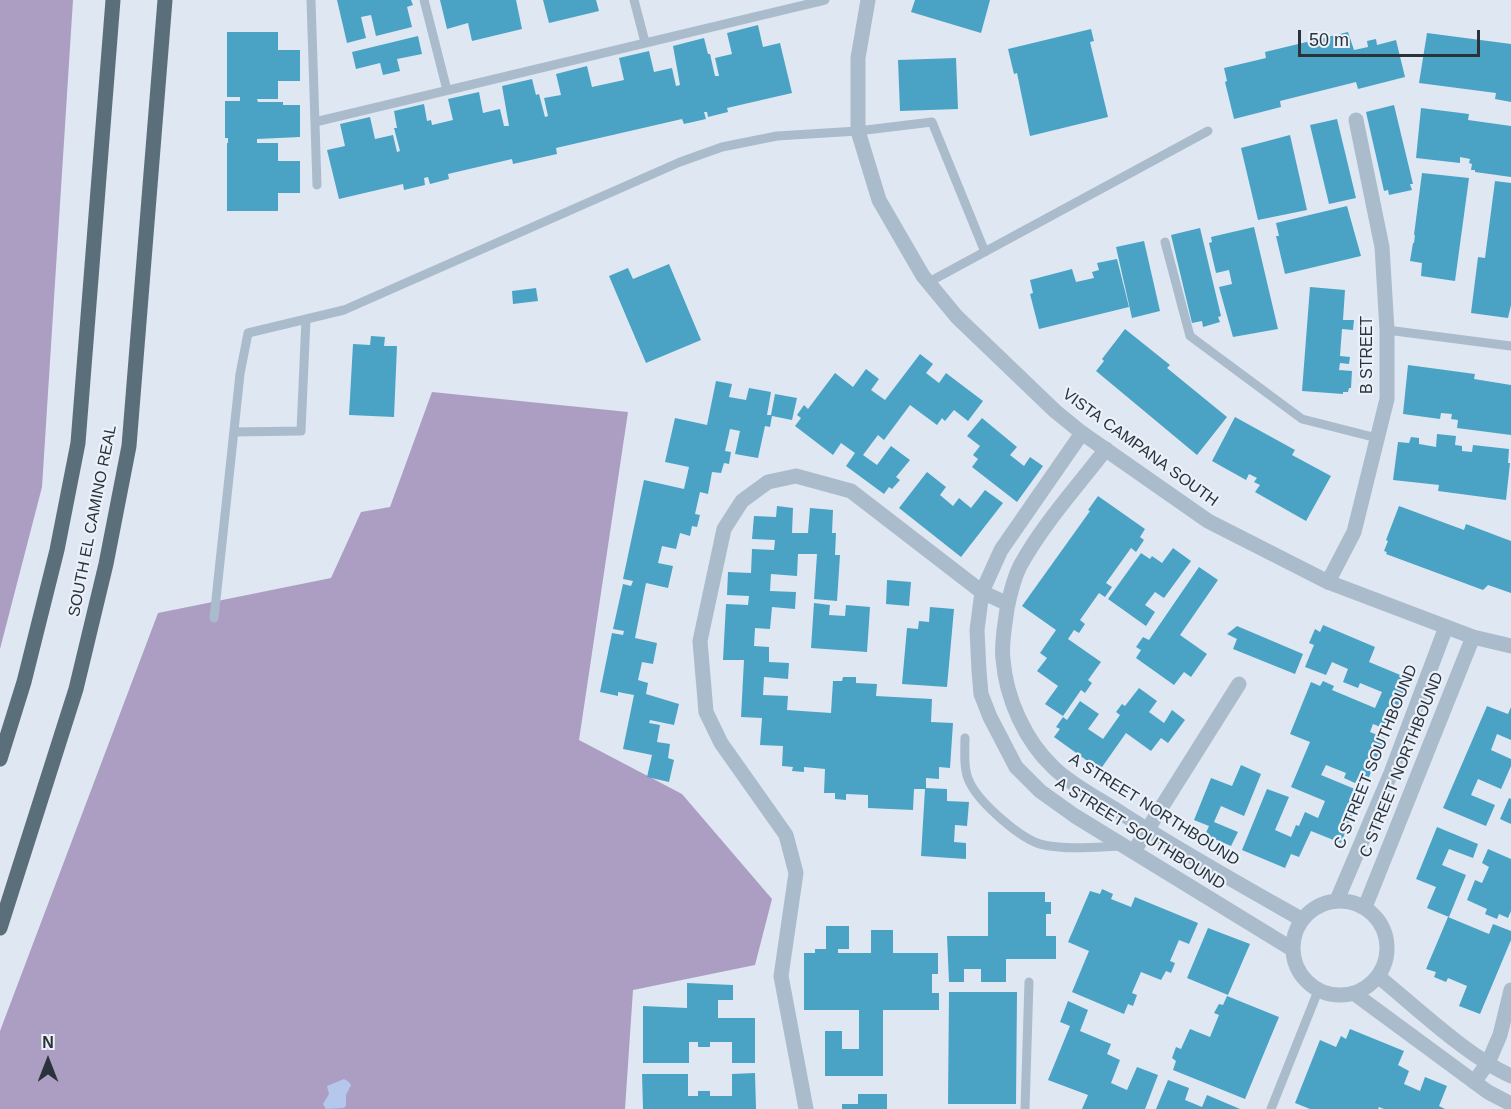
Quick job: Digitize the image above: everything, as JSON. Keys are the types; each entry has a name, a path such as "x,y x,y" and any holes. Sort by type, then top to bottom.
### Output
{"main road":[{"name":"SOUTH EL CAMINO REAL","path":"0,759 24,682 49,583 78,443 113,0"},
{"name":"SOUTH EL CAMINO REAL","path":"0,928 76,689 106,564 129,446 165,0"}],"street":[{"name":"VISTA CAMPANA SOUTH","path":"868,0 858,58 858,131 879,200 929,282 957,317 1082,433 1208,521 1328,582 1473,637 1511,646"},
{"name":"B STREET","path":"1328,582 1354,532 1387,399 1387,330 1382,246 1356,120"},
{"name":"A STREET SOUTHBOUND","path":"1082,433 1005,543 982,592 977,630 981,694 1016,768 1040,791 1075,816 1292,949"},
{"name":"A STREET NORTHBOUND","path":"1106,449 1045,528 1020,567 1011,590 1002,659 1010,694 1022,725 1035,747 1054,768 1147,830 1301,919"},
{"path":"806,1109 781,976 796,873 786,835 721,743 706,712 700,641 724,529 742,501 768,482 796,476 851,491 982,592 1008,604"},
{"name":"C STREET SOUTHBOUND","path":"1337,900 1392,773 1446,627"},
{"name":"C STREET NORTHBOUND","path":"1365,907 1473,637"},
{"path":"1129,848 1147,830 1239,684"},
{"path":"1337,900 1365,907 1383,926 1389,952 1379,977 1355,994 1336,996 1318,991 1299,974 1292,949 1301,919 1317,905 1337,900"},
{"path":"1379,977 1488,1063 1511,1076"},
{"path":"1474,1082 1488,1063 1500,1035 1511,990"},
{"path":"1355,994 1488,1092 1511,1104"}],"lane":[{"path":"311,0 317,185"},
{"path":"424,0 447,90"},
{"path":"634,0 645,42"},
{"path":"315,122 825,0"},
{"path":"214,618 240,374 248,333 344,310 680,162 722,147 777,136 858,131 932,122 985,252"},
{"path":"929,282 1208,131"},
{"path":"1165,242 1190,336 1302,419 1377,438"},
{"path":"234,432 301,431 306,319"},
{"path":"1387,330 1511,346"},
{"path":"965,738 966,768 970,783 1006,825 1041,845 1129,848"},
{"path":"1025,1109 1029,982"},
{"path":"1271,1109 1318,991"}],"shaded area":[{"path":"0,0 73,0 42,487 0,649"},
{"path":"432,392 628,412 579,740 682,794 772,899 755,965 633,990 625,1109 0,1109 0,1031 158,613 331,578 361,512 390,507"}],"sand":[{"path":"344,1079 351,1085 346,1095 346,1106 326,1109 323,1104 329,1094 327,1086"}],"building":[{"path":"337,0 411,0 413,5 407,7 412,27 376,36 371,15 361,17 366,38 347,43"},
{"path":"440,0 516,0 522,29 472,41 468,23 447,29"},
{"path":"543,0 596,0 599,11 549,23"},
{"path":"915,0 990,0 981,33 911,12"},
{"path":"758,25 763,47 780,43 792,93 727,108 728,112 708,117 707,112 704,112 706,119 684,124 682,119 556,148 557,154 513,164 512,159 448,174 449,179 430,184 428,177 424,178 425,185 404,190 403,184 339,199 327,150 345,146 340,124 370,117 375,139 393,135 397,152 400,151 394,128 397,128 394,111 424,104 427,121 431,120 432,125 453,120 448,99 479,92 483,113 500,109 504,126 509,126 502,86 532,79 545,117 548,116 544,98 561,95 556,74 587,66 592,87 624,80 619,58 649,51 654,72 672,68 676,86 680,85 673,46 704,38 715,76 719,76 715,58 732,54 727,33"},
{"path":"1091,29 1094,41 1090,42 1108,117 1030,136 1017,73 1014,74 1008,49"},
{"path":"227,32 278,32 278,50 300,50 300,81 278,81 278,99 257,99 258,102 300,105 300,137 257,139 257,143 278,143 278,161 300,161 300,193 278,193 278,211 227,211 228,138 225,138 225,101 240,101 240,97 227,97"},
{"path":"1348,32 1354,50 1368,47 1367,41 1376,39 1377,45 1396,40 1405,77 1358,89 1356,82 1280,101 1281,107 1234,119 1224,68 1266,58 1265,52"},
{"path":"1427,33 1511,44 1511,102 1495,99 1496,93 1419,83"},
{"path":"418,36 422,54 397,59 400,71 383,75 380,63 356,69 352,52"},
{"path":"956,58 958,109 900,111 898,60"},
{"path":"1394,105 1413,184 1410,184 1412,190 1389,195 1388,190 1384,191 1366,112"},
{"path":"1421,108 1469,114 1468,120 1511,126 1511,177 1475,172 1471,170 1470,159 1460,157 1460,163 1416,158"},
{"path":"1337,119 1356,198 1329,204 1310,125"},
{"path":"1290,135 1307,210 1258,220 1241,148"},
{"path":"1422,173 1469,178 1455,281 1421,276 1422,263 1410,261"},
{"path":"1495,181 1511,183 1511,305 1508,318 1471,313 1478,257 1485,258"},
{"path":"1347,206 1361,256 1285,274 1276,236 1279,236 1276,223"},
{"path":"1254,227 1278,329 1233,337 1219,287 1232,284 1229,270 1216,273 1209,243 1212,242 1211,237"},
{"path":"1200,228 1221,316 1218,317 1220,322 1203,327 1202,321 1192,323 1171,235"},
{"path":"1144,241 1160,311 1132,318 1116,247"},
{"path":"1117,259 1129,307 1039,329 1030,294 1033,293 1030,280 1072,269 1076,282 1094,278 1092,272 1099,270 1097,263"},
{"path":"669,264 701,340 646,363 609,276 628,268 633,279"},
{"path":"1310,287 1345,290 1343,320 1354,320 1353,330 1342,329 1340,356 1350,357 1349,364 1340,363 1339,370 1352,371 1351,388 1343,394 1302,391"},
{"path":"536,288 538,301 513,304 512,291"},
{"path":"1125,329 1170,365 1167,368 1227,417 1197,455 1096,371 1104,361 1102,359"},
{"path":"371,336 385,337 384,346 397,346 394,417 349,415 353,344 370,345"},
{"path":"920,354 933,364 926,373 939,383 946,373 983,401 968,421 954,410 945,421 942,418 937,425 910,405 884,440 878,435 863,455 877,465 891,446 910,460 896,477 900,480 892,489 889,487 884,494 846,466 855,453 841,443 833,455 795,426 801,418 797,415 804,405 808,409 835,373 853,387 866,369 879,379 871,390 885,400"},
{"path":"1408,365 1475,374 1474,379 1511,385 1511,435 1457,428 1458,420 1451,419 1452,414 1441,413 1440,419 1403,414"},
{"path":"716,381 732,384 729,397 746,400 749,388 771,392 767,415 771,415 775,394 797,398 792,420 772,416 770,427 765,426 758,458 735,454 740,431 730,429 725,451 731,452 729,464 724,463 721,473 712,472 708,494 700,492 695,514 700,515 697,527 692,526 690,536 680,533 676,549 662,546 658,563 673,566 668,588 646,583 635,638 657,643 653,664 642,662 638,680 648,683 646,694 679,704 674,725 650,720 649,723 660,725 657,742 670,744 668,758 674,760 669,782 647,777 652,755 623,749 634,695 618,692 618,696 600,692 612,633 623,635 624,631 613,629 623,584 631,586 633,581 623,579 644,480 684,489 689,467 665,462 675,418 707,425"},
{"path":"1235,417 1295,450 1292,455 1331,476 1306,521 1255,492 1260,485 1254,482 1257,478 1249,474 1246,480 1212,461"},
{"path":"982,418 1017,447 1010,455 1024,466 1030,457 1043,466 1017,502 972,467 978,459 973,455 980,446 967,436"},
{"path":"1437,434 1456,436 1455,445 1462,446 1462,451 1472,452 1473,445 1509,449 1508,463 1510,463 1506,500 1438,491 1439,485 1393,480 1398,442 1409,443 1411,437 1419,438 1419,444 1436,447"},
{"path":"927,472 946,487 940,495 953,506 959,498 971,508 985,490 1003,503 961,557 899,508"},
{"path":"1098,496 1145,529 1140,537 1144,540 1136,552 1131,548 1106,583 1112,587 1105,597 1099,593 1080,620 1085,624 1079,633 1074,630 1068,639 1101,662 1088,680 1092,683 1085,693 1081,690 1063,716 1045,704 1058,686 1037,671 1047,658 1040,653 1056,630 1022,606 1090,511 1088,510"},
{"path":"777,506 793,508 792,533 808,533 810,508 833,510 832,533 836,533 835,555 840,555 837,601 814,599 817,554 798,554 797,576 771,574 770,591 796,592 795,609 772,607 770,629 755,628 754,646 769,647 769,662 789,663 788,679 764,677 763,695 788,696 787,710 831,713 833,681 842,681 843,677 856,677 856,683 877,684 876,696 932,699 931,722 953,723 950,768 939,767 939,779 926,778 926,788 947,789 947,801 969,802 967,826 955,825 954,842 966,843 966,859 921,856 925,789 914,789 913,810 868,808 868,795 846,794 846,800 835,799 835,793 824,793 825,769 804,767 804,772 792,771 793,767 782,766 783,746 760,745 762,718 741,717 744,660 723,660 726,604 748,605 749,596 727,595 728,572 751,573 752,549 774,550 775,540 752,539 754,516 776,517"},
{"path":"1399,506 1464,530 1466,524 1511,541 1511,593 1488,585 1483,590 1386,554 1387,552 1384,551 1388,541 1386,540"},
{"path":"1173,548 1191,561 1164,598 1155,592 1145,605 1155,612 1146,626 1108,599 1141,553 1150,559 1152,556 1162,563"},
{"path":"1199,567 1218,580 1180,635 1207,654 1191,677 1184,672 1174,685 1136,658 1141,650 1136,647 1143,637 1149,640"},
{"path":"887,580 911,582 909,606 886,604"},
{"path":"814,603 830,605 829,615 845,616 846,605 870,607 867,652 811,648"},
{"path":"930,607 954,609 947,687 902,684 907,628 918,629 919,621 929,622"},
{"path":"1323,625 1375,647 1369,662 1410,679 1388,730 1373,724 1370,732 1385,738 1367,782 1358,778 1355,783 1344,778 1346,773 1326,765 1321,775 1362,792 1341,843 1311,831 1299,857 1291,854 1285,868 1242,850 1267,789 1289,797 1275,830 1291,837 1305,812 1318,818 1325,801 1291,787 1310,742 1290,734 1311,682 1320,686 1323,681 1334,686 1332,690 1375,708 1382,692 1360,683 1358,688 1343,682 1348,669 1332,662 1326,675 1305,667 1314,645 1309,643 1315,629 1320,632"},
{"path":"1237,626 1303,654 1295,674 1233,649 1237,639 1227,634"},
{"path":"1139,688 1157,701 1149,712 1164,723 1172,710 1185,720 1168,743 1161,738 1151,751 1126,733 1100,770 1054,737 1060,729 1056,727 1063,717 1067,720 1080,701 1099,714 1088,729 1103,739 1120,715 1116,712 1122,704 1125,706"},
{"path":"1487,706 1508,714 1511,707 1511,740 1497,734 1491,750 1511,759 1511,766 1501,789 1478,779 1471,795 1495,805 1486,826 1443,808"},
{"path":"1241,765 1261,774 1244,816 1221,806 1214,822 1238,832 1231,846 1205,835 1209,826 1194,820 1211,778 1232,786"},
{"path":"1509,798 1511,799 1511,824 1500,819"},
{"path":"1437,827 1478,844 1473,858 1449,849 1442,865 1466,875 1449,917 1427,908 1436,887 1416,879"},
{"path":"1488,849 1511,859 1511,911 1508,918 1499,914 1497,919 1485,914 1487,909 1467,900 1475,880 1482,883 1489,867 1482,863"},
{"path":"1102,889 1113,894 1111,899 1131,907 1135,897 1198,923 1189,944 1179,940 1170,961 1175,963 1171,973 1166,971 1161,980 1141,972 1132,993 1137,995 1133,1006 1128,1004 1124,1014 1072,992 1089,951 1068,942 1090,891 1100,894"},
{"path":"988,892 1045,892 1045,902 1051,902 1051,914 1046,914 1046,936 1056,936 1056,959 1006,959 1006,982 981,982 981,969 964,969 964,982 949,982 947,936 988,936"},
{"path":"1448,917 1489,934 1493,924 1511,931 1511,940 1480,1014 1459,1006 1467,986 1448,978 1446,982 1434,977 1436,972 1426,969"},
{"path":"826,926 849,926 849,949 838,949 838,953 871,953 871,930 893,930 893,953 938,953 938,974 932,974 932,993 939,993 939,1010 883,1010 883,1076 825,1076 825,1031 842,1031 842,1049 859,1049 859,1010 804,1010 804,953 815,953 815,949 826,949"},
{"path":"1208,928 1250,944 1228,995 1187,978"},
{"path":"687,983 733,985 733,1000 718,1000 718,1018 755,1018 755,1063 732,1063 732,1042 710,1042 710,1047 698,1047 698,1042 689,1042 689,1063 643,1063 643,1006 687,1008"},
{"path":"949,992 1017,992 1016,1104 948,1104"},
{"path":"1227,996 1279,1017 1245,1099 1173,1070 1176,1061 1172,1058 1176,1047 1181,1049 1190,1029 1210,1037 1219,1015 1214,1013 1219,1004 1223,1005"},
{"path":"1068,1001 1088,1010 1080,1031 1111,1044 1107,1054 1120,1060 1111,1083 1127,1090 1137,1067 1158,1075 1145,1109 1082,1109 1088,1095 1048,1080 1070,1026 1060,1022"},
{"path":"1350,1029 1404,1051 1398,1065 1409,1071 1404,1084 1420,1091 1425,1077 1447,1086 1439,1106 1445,1109 1384,1109 1379,1107 1378,1109 1310,1109 1295,1103 1320,1040 1336,1047 1341,1036 1346,1039"},
{"path":"755,1073 756,1109 643,1109 642,1074 688,1074 688,1096 698,1096 698,1091 710,1091 710,1096 732,1096 732,1074"},
{"path":"1168,1080 1189,1088 1185,1100 1202,1107 1207,1095 1240,1109 1156,1109"},
{"path":"858,1094 887,1094 887,1109 842,1109 842,1104 858,1104"}]}
